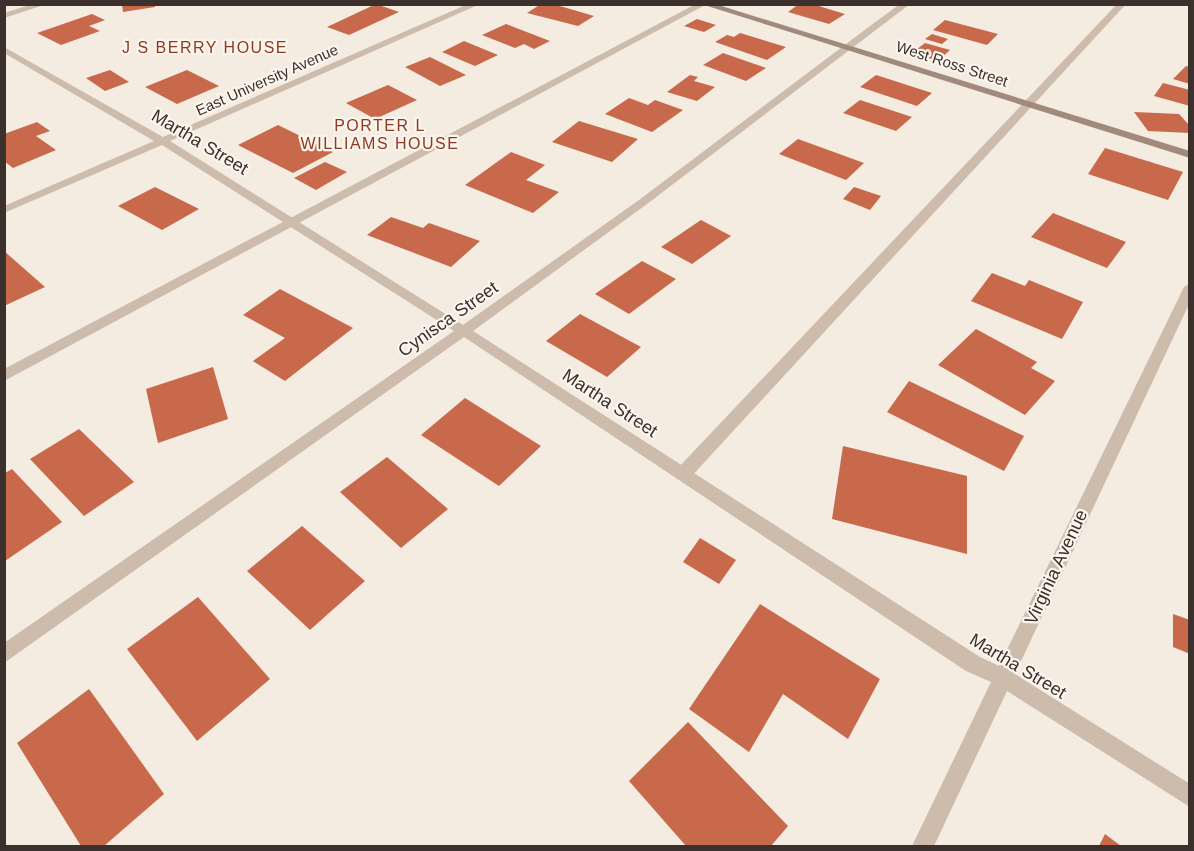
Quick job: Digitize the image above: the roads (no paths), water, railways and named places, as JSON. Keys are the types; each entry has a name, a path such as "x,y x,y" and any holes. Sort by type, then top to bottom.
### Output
{"street":[{"path":"4,16 43,4"},
{"name":"East University Avenue","path":"4,210 476,4"},
{"path":"4,376 704,4"},
{"name":"West Ross Street","path":"704,4 846,46 1190,155"},
{"name":"Cynisca Street","path":"4,654 645,200 846,46 906,4"},
{"path":"683,474 1122,4"},
{"name":"Martha Street","path":"4,50 164,142 294,223 973,664 1004,678 1190,797"},
{"name":"Virginia Avenue","path":"923,846 1190,287"}],"district":[{"name":"J S BERRY HOUSE","path":"205,47"},
{"name":"PORTER L WILLIAMS HOUSE","path":"380,134"}]}
